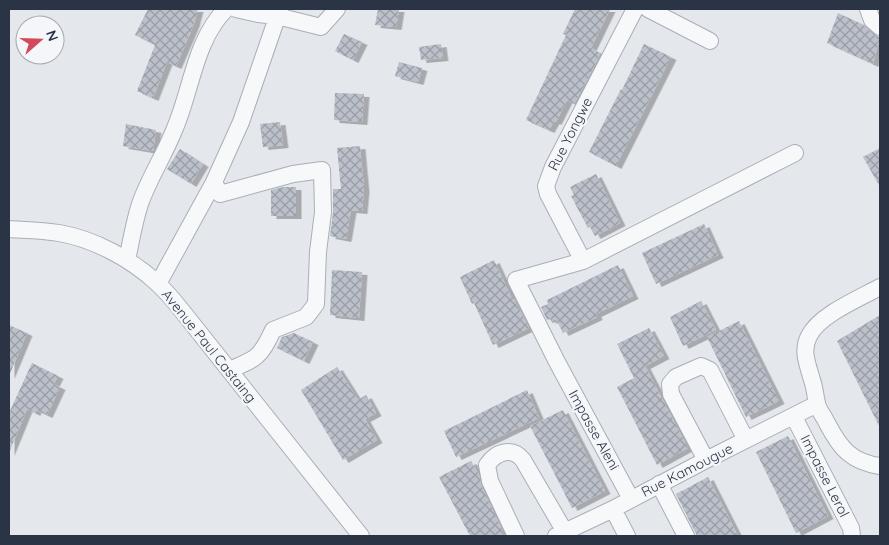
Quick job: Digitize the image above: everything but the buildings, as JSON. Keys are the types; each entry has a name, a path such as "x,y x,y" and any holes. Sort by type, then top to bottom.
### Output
{"street":[{"path":"127,260 140,205 158,161 176,127 196,61 216,19 226,9"},
{"path":"236,9 258,14 279,12 322,27 337,9"},
{"name":"Rue Yongwe","path":"583,261 548,194 546,186 553,166 635,9"},
{"path":"648,9 710,41"},
{"path":"868,9 872,20 880,27"},
{"path":"158,284 214,182 241,122 279,12"},
{"path":"583,261 795,153"},
{"path":"214,182 220,194 293,174 322,170 323,212 318,252 316,304 306,317 274,330 265,349 252,360 230,370"},
{"name":"Avenue Paul Castaing","path":"9,229 60,233 89,242 127,260 158,284 230,370 361,536"},
{"name":"Impasse Aleni","path":"583,261 516,280 557,362 631,499"},
{"path":"880,286 814,328 809,335 805,351 817,404 832,433 843,448 860,461 880,466"},
{"path":"706,460 671,394 670,384 676,378 701,366 710,370 746,440"},
{"name":"Rue Kamougue","path":"561,534 817,404"},
{"name":"Impasse Lerol","path":"794,417 851,528 852,536"},
{"path":"516,536 490,480 487,465 492,458 509,451 516,452 523,460 561,534"},
{"path":"659,484 686,536"},
{"path":"613,509 627,536"}]}
